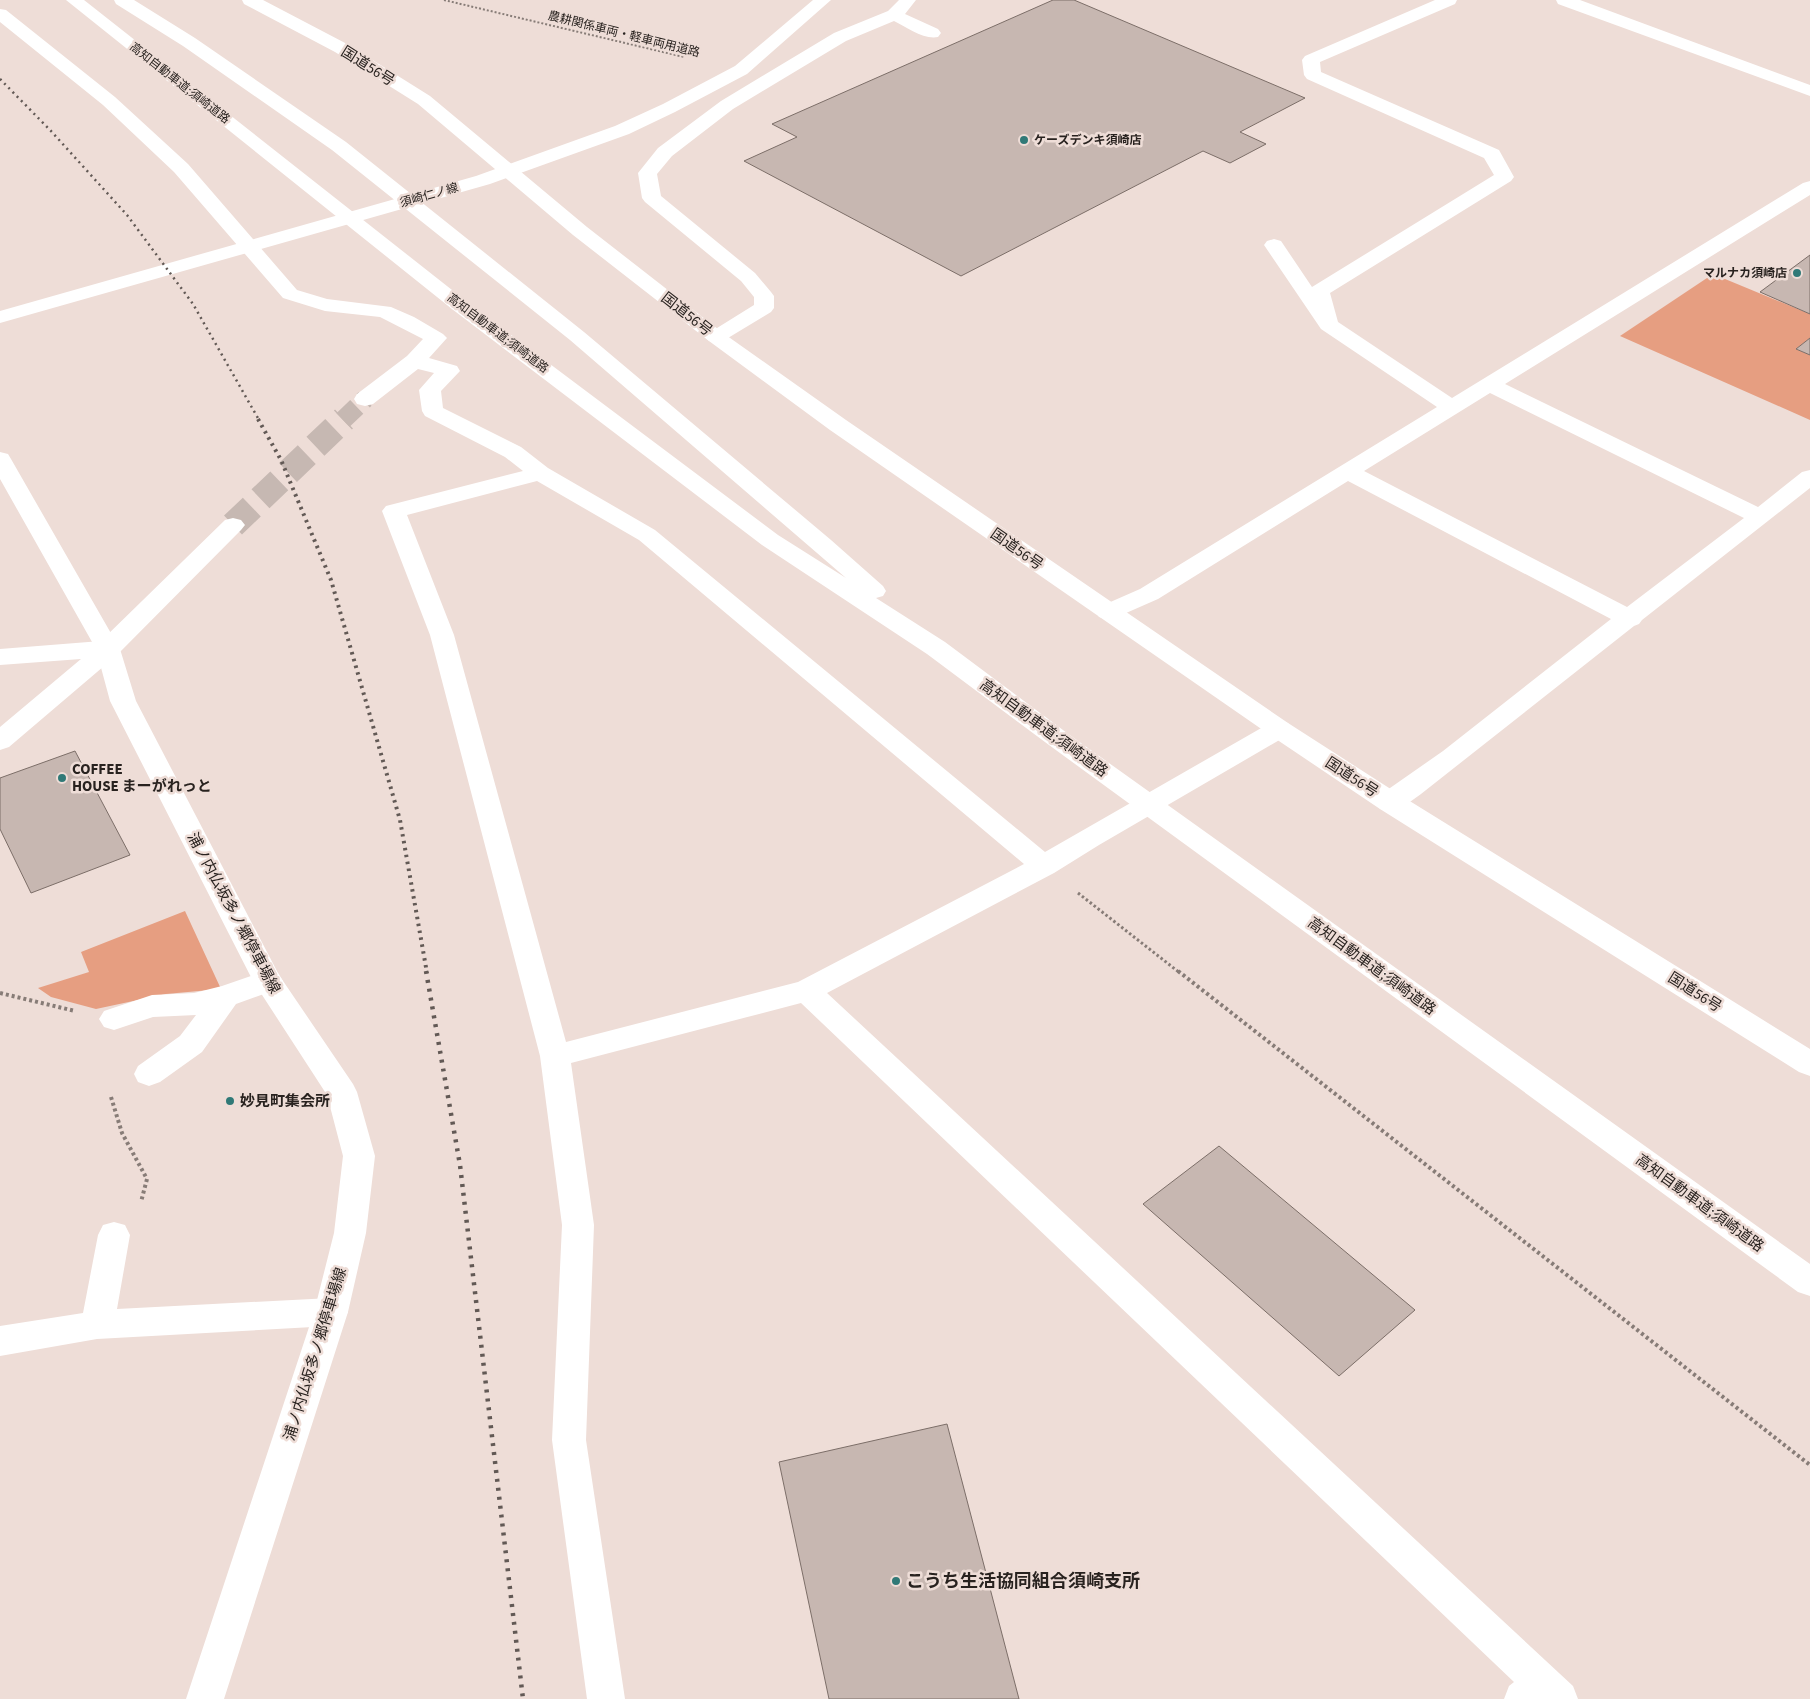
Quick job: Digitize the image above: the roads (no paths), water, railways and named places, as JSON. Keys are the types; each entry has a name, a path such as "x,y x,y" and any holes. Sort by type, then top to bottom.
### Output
{"main road":[{"name":"高知自動車道;須崎道路","path":"74,0 460,305 770,540 936,648 1058,739 1810,1282"},
{"name":"高知自動車道;須崎道路","path":"122,0 189,42 323,135 385,183 577,336 823,545 936,648"},
{"name":"国道56号","path":"250,0 341,48 424,100 580,231 716,337 838,425 1279,729 1390,802 1810,1064"},
{"name":"須崎仁ノ線","path":"0,317 484,180 622,130 669,108 741,70 823,0"},
{"path":"716,337 764,308 764,296 748,277 652,198 647,173 665,152 727,105 840,38 894,15 908,0"},
{"path":"1328,325 1320,291 1504,176 1492,154 1313,75 1310,60 1450,0"},
{"path":"1564,0 1810,91"},
{"path":"0,14 109,101 181,168 290,294 325,305 384,311 407,321 436,338 415,360 365,399"},
{"path":"894,15 932,33"},
{"path":"1108,612 1149,594 1810,186"},
{"path":"1274,245 1328,325 1451,406"},
{"path":"415,360 449,371 430,390 433,411 513,452 540,473 648,535 1044,866"},
{"path":"1488,384 1760,517"},
{"name":"浦ノ内仏坂多ノ郷停車場線","path":"0,459 108,649 123,701 268,981 342,1092 359,1156 350,1233 331,1312 205,1699"},
{"path":"1348,472 1630,619"},
{"path":"540,473 394,511 442,635 554,1056 578,1225 569,1440 606,1699"},
{"path":"1390,802 1424,780 1552,677 1630,619 1810,477"},
{"path":"0,741 108,649 233,525"},
{"path":"0,657 108,649"},
{"path":"554,1056 806,991 1044,866 1089,838 1279,729"},
{"path":"114,1019 152,1006 194,1004 226,996 268,981"},
{"path":"806,991 1541,1694"},
{"path":"149,1074 191,1044 226,996"},
{"path":"97,1325 114,1235"},
{"path":"0,1341 97,1325 331,1312"}],"tunnel":[{"path":"343,420 365,399"},
{"path":"233,525 344,419"}],"railway":[{"path":"0,79 51,131 127,215 193,304 259,420"},
{"path":"258,419 281,460 331,580 400,820 427,973"},
{"path":"426,971 460,1165 523,1699"}],"place":[{"name":"ケーズデンキ須崎店","path":"1024,140"},
{"name":"マルナカ須崎店","path":"1797,273"},
{"name":"COFFEE HOUSE まーがれっと","path":"62,778"},
{"name":"妙見町集会所","path":"230,1101"},
{"name":"こうち生活協同組合須崎支所","path":"896,1581"}]}
